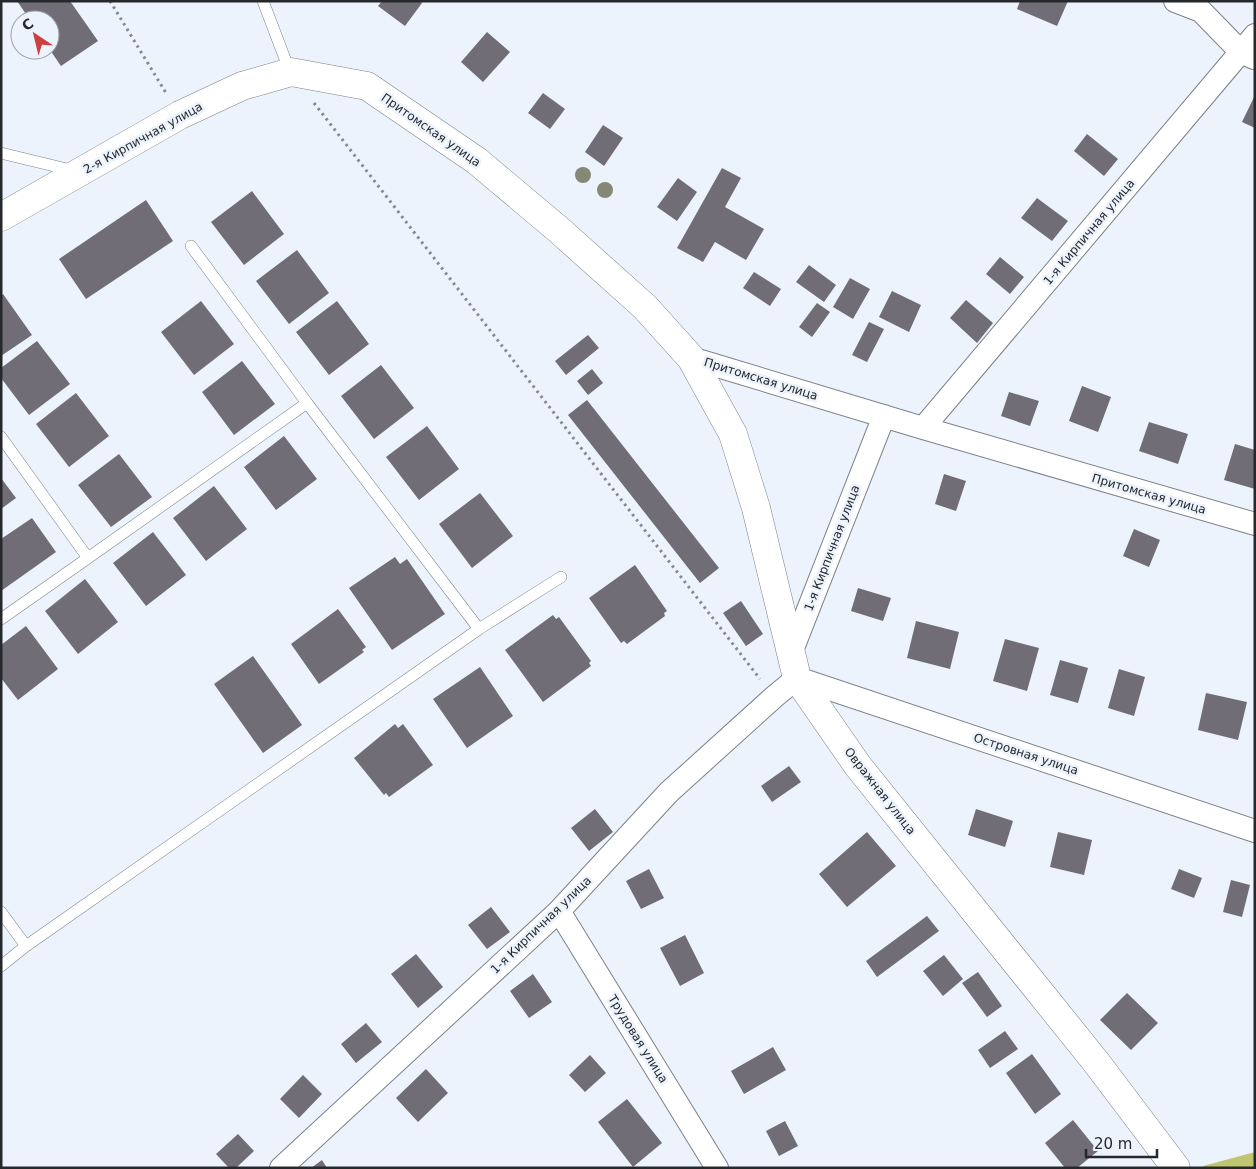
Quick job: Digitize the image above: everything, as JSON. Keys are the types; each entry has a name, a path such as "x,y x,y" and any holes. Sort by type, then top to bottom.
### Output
{"street":[{"path":"1175,1 1204,6 1250,49"},
{"name":"1-я Кирпичная улица","path":"923,428 1250,49"},
{"name":"2-я Кирпичная улица","path":"1,217 180,115 242,86 291,72"},
{"name":"Притомская улица","path":"291,72 367,86 477,161 559,230 645,307 691,358 923,428 1255,524"},
{"name":"Овражная улица","path":"691,358 733,434 756,508 794,665 858,766 1096,1062 1176,1168"},
{"name":"1-я Кирпичная улица","path":"280,1168 558,911 669,792 774,697 794,665 884,416"},
{"name":"Островная улица","path":"794,665 1255,831"},
{"name":"Трудовая улица","path":"558,911 717,1168"}],"lane":[{"path":"263,1 291,72"},
{"path":"1,153 80,172"},
{"path":"191,246 307,403 479,629"},
{"path":"1,619 307,403"},
{"path":"1,437 88,558"},
{"path":"1,966 26,946 479,629 561,578"},
{"path":"1,912 26,946"}],"path":[{"path":"110,1 180,115"},
{"path":"291,72 774,697"}],"green space":[{"path":"1255,1152 1255,1168 1205,1168 1203,1166"}],"building":[{"path":"17,1 70,1 98,41 61,66 57,60 60,60 60,10 23,10"},
{"path":"382,1 420,1 422,3 405,26 378,6"},
{"path":"1020,1 1068,1 1057,26 1017,9"},
{"path":"487,32 510,52 483,82 461,62"},
{"path":"543,93 565,109 550,129 528,113"},
{"path":"1255,95 1255,128 1242,122"},
{"path":"603,125 623,138 604,166 585,152"},
{"path":"1087,134 1118,159 1104,176 1074,151"},
{"path":"722,168 741,178 725,207 764,229 746,260 715,242 703,262 677,248"},
{"path":"678,178 697,192 677,221 657,207"},
{"path":"252,191 284,234 244,265 211,222"},
{"path":"1037,198 1068,221 1052,241 1021,218"},
{"path":"146,200 173,241 86,299 59,259"},
{"path":"297,250 329,293 289,324 256,281"},
{"path":"1000,257 1024,277 1010,294 986,274"},
{"path":"809,265 836,285 824,302 796,282"},
{"path":"754,272 781,289 770,306 743,288"},
{"path":"850,278 870,289 853,319 833,307"},
{"path":"892,291 921,305 909,332 879,317"},
{"path":"3,294 32,335 1,356 1,296"},
{"path":"966,300 993,323 977,343 950,318"},
{"path":"201,301 234,344 194,375 161,332"},
{"path":"337,301 369,344 329,375 296,332"},
{"path":"817,303 830,312 812,337 799,327"},
{"path":"869,322 884,329 867,362 852,355"},
{"path":"588,335 599,348 566,375 555,361"},
{"path":"37,341 70,384 29,415 1,378 1,368"},
{"path":"242,361 275,404 234,435 202,392"},
{"path":"381,365 414,408 374,439 341,396"},
{"path":"592,369 603,383 588,395 577,381"},
{"path":"1082,386 1111,397 1098,432 1069,421"},
{"path":"1009,392 1039,401 1030,426 1001,416"},
{"path":"76,393 109,436 69,467 36,424"},
{"path":"587,400 719,568 700,583 568,415"},
{"path":"1149,422 1188,434 1178,464 1139,451"},
{"path":"427,426 459,469 419,500 386,457"},
{"path":"284,436 317,479 276,510 244,467"},
{"path":"1235,444 1255,450 1255,489 1224,480"},
{"path":"119,454 152,497 111,527 78,485"},
{"path":"944,474 966,481 956,511 935,504"},
{"path":"1,478 16,498 1,509"},
{"path":"214,486 247,529 206,561 173,518"},
{"path":"480,493 513,536 472,568 439,524"},
{"path":"32,518 56,552 1,591 1,539"},
{"path":"1134,529 1160,540 1149,567 1123,556"},
{"path":"153,532 186,575 146,606 113,563"},
{"path":"395,557 400,564 407,559 445,614 392,650 349,588"},
{"path":"635,565 667,611 664,613 665,616 627,644 624,641 621,643 589,598"},
{"path":"85,579 118,622 78,654 45,611"},
{"path":"858,588 891,598 883,621 851,611"},
{"path":"741,601 763,634 746,646 723,613"},
{"path":"338,609 366,647 362,650 364,652 319,684 291,644"},
{"path":"553,615 556,619 559,617 591,661 589,663 591,666 543,702 505,650"},
{"path":"916,621 959,632 950,669 907,658"},
{"path":"26,626 58,669 18,700 1,678 1,645"},
{"path":"1005,639 1039,648 1027,691 993,681"},
{"path":"253,656 302,725 263,753 214,684"},
{"path":"1060,660 1088,668 1078,703 1050,695"},
{"path":"480,667 513,716 467,748 433,699"},
{"path":"1119,669 1145,677 1134,716 1108,708"},
{"path":"1206,693 1247,702 1238,740 1198,730"},
{"path":"395,724 398,728 403,724 433,765 389,797 386,793 384,795 354,758"},
{"path":"789,766 801,782 772,802 761,786"},
{"path":"595,809 613,832 589,851 571,828"},
{"path":"976,809 1013,821 1005,847 968,835"},
{"path":"867,832 896,866 847,907 819,874"},
{"path":"1058,832 1092,840 1084,875 1050,867"},
{"path":"649,869 664,898 641,909 626,881"},
{"path":"1179,869 1202,878 1194,898 1171,889"},
{"path":"1231,880 1250,885 1242,917 1223,912"},
{"path":"491,907 510,932 487,949 468,925"},
{"path":"927,916 939,931 877,977 866,961"},
{"path":"685,935 704,973 680,986 660,948"},
{"path":"416,954 443,987 418,1008 391,974"},
{"path":"944,955 963,979 943,996 923,971"},
{"path":"978,972 1002,1006 987,1017 962,983"},
{"path":"533,974 552,1002 529,1018 510,991"},
{"path":"1127,993 1158,1023 1131,1050 1100,1020"},
{"path":"366,1023 382,1042 356,1063 341,1044"},
{"path":"1005,1031 1018,1049 990,1068 978,1050"},
{"path":"773,1047 786,1070 744,1094 731,1071"},
{"path":"1032,1054 1061,1094 1035,1114 1006,1073"},
{"path":"590,1055 606,1073 585,1092 569,1075"},
{"path":"426,1069 448,1093 418,1122 396,1098"},
{"path":"303,1075 322,1094 299,1118 280,1099"},
{"path":"627,1099 662,1143 633,1167 598,1122"},
{"path":"1073,1120 1098,1151 1077,1168 1065,1168 1045,1143"},
{"path":"785,1121 798,1146 779,1156 766,1131"},
{"path":"238,1134 254,1151 236,1168 229,1168 216,1154"},
{"path":"322,1160 327,1168 311,1168"}]}
